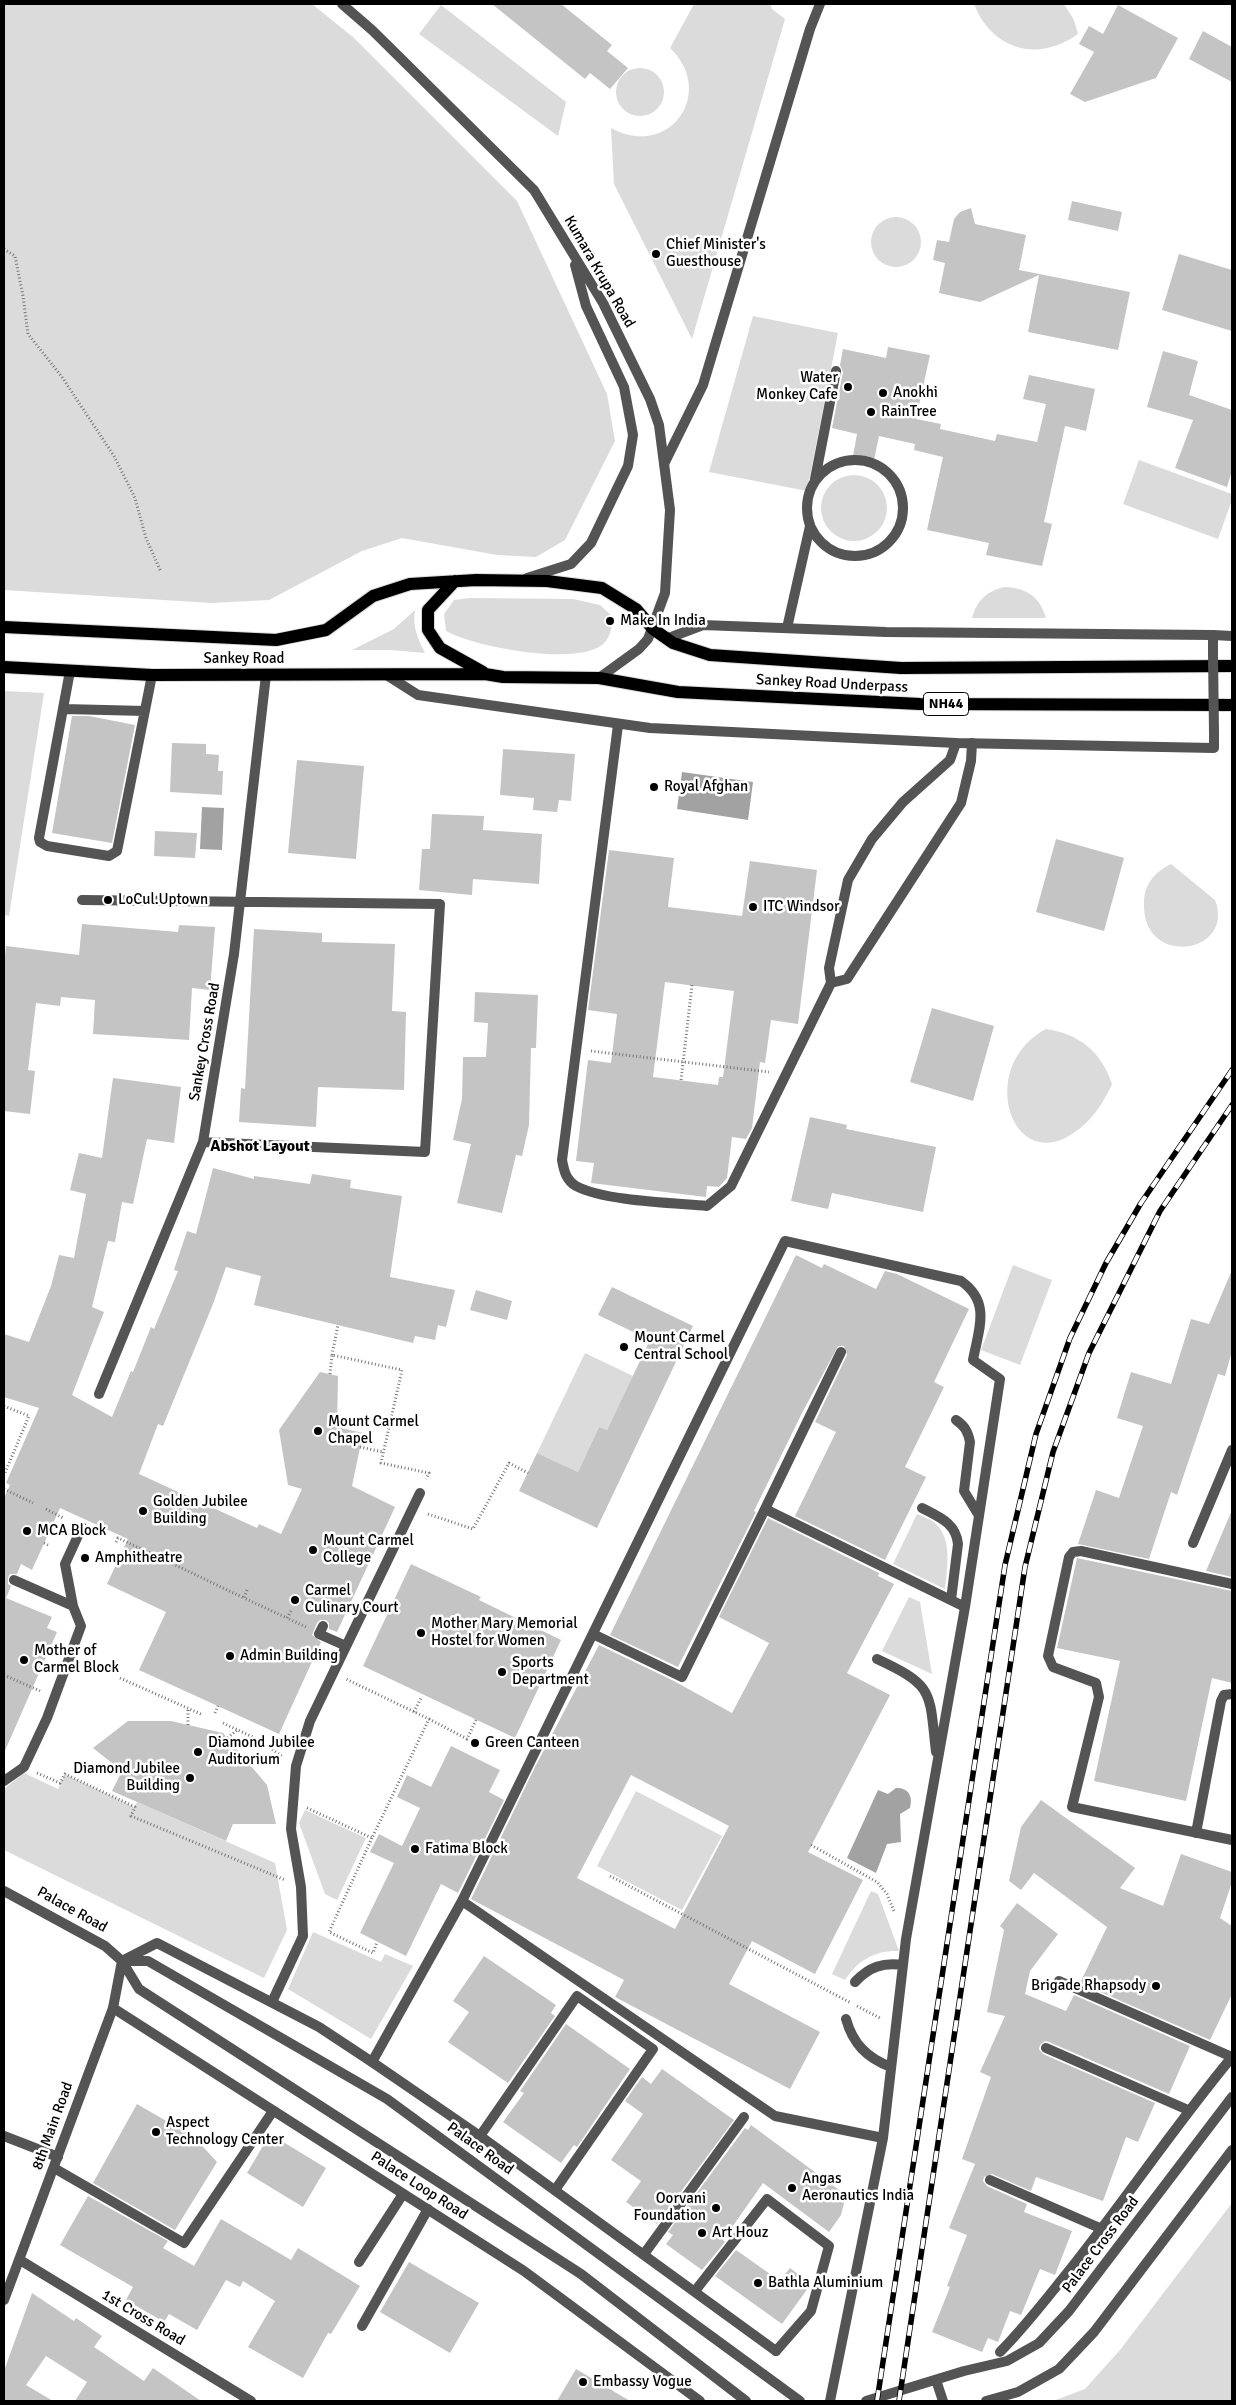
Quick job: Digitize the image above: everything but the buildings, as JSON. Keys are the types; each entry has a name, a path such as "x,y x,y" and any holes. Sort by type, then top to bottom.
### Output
{"main road":[{"name":"Sankey Road","path":"4,626 276,640 326,630 373,596 410,584 517,580 547,581 602,588 636,609 652,629"},
{"name":"Sankey Road","path":"455,581 428,610 428,630 440,648 485,674"},
{"name":"Sankey Road Underpass","path":"652,629 673,643 710,655 901,668 1232,666"},
{"name":"Sankey Road","path":"4,667 152,675 485,674 503,677 599,678"},
{"name":"Sankey Road Underpass","path":"599,678 678,692 920,704 1232,705"}],"street":[{"name":"Kumara Krupa Road","path":"342,4 372,30 534,190 603,304 650,399 659,426 670,510 665,593 652,629"},
{"path":"664,464 703,386 810,29 820,4"},
{"path":"517,580 546,573 571,564 591,544 628,466 633,435 624,387 586,306 572,255"},
{"path":"787,628 810,526 807,502 815,480 836,371"},
{"path":"810,526 824,545 835,552 847,556 860,556 884,546 897,530 902,511 902,499 894,481 881,467 870,462 844,460 823,471 815,480"},
{"path":"666,639 703,626 886,632 1232,636"},
{"path":"599,678 639,649 652,629"},
{"path":"385,674 418,695 618,725 650,728 956,743 1214,748 1213,635"},
{"path":"70,671 39,838 40,842 48,846 110,856 117,851 152,675"},
{"name":"Sankey Cross Road","path":"99,1394 203,1142 234,954 266,675"},
{"path":"64,709 145,711"},
{"path":"618,725 562,1160 564,1175 575,1186 591,1192 632,1199 707,1206 732,1186 831,983 830,968 848,880 872,839 903,802 950,760 956,743"},
{"path":"831,983 847,979 961,803 971,760 972,743"},
{"path":"82,900 440,904 425,1152 203,1142"},
{"path":"372,2062 462,1901 785,1241 961,1281 972,1289 982,1310 973,1360 1000,1379 965,1607 906,1939 882,2138 830,2401"},
{"path":"592,1634 682,1677 841,1352"},
{"path":"956,1420 966,1428 969,1435 970,1442 964,1492 978,1514"},
{"path":"1193,1543 1232,1450"},
{"path":"272,2002 302,1936 301,1887 291,1829 296,1766 310,1721 420,1493"},
{"path":"922,1508 946,1521 957,1537 958,1544 950,1600"},
{"path":"765,1509 965,1607"},
{"path":"4,1781 24,1766 47,1718 81,1626 73,1606 65,1564 82,1527"},
{"path":"1232,1584 1081,1551 1073,1552 1069,1557 1048,1656 1053,1667 1090,1680 1096,1683 1098,1689 1098,1697 1072,1807 1232,1840"},
{"path":"14,1580 73,1606"},
{"path":"321,1630 346,1646"},
{"path":"877,1659 908,1673 924,1687 931,1707 937,1763"},
{"path":"1196,1833 1221,1700 1224,1695 1232,1694"},
{"name":"Palace Road","path":"4,1891 104,1946 122,1961 139,1989 581,2274 746,2401"},
{"path":"462,1901 775,2116 882,2138"},
{"path":"122,1961 157,1943 318,2027 480,2136 644,2254 695,2292 776,2350 811,2311 829,2246 766,2199 695,2292"},
{"name":"Palace Road","path":"122,1961 148,1961 387,2099 800,2401"},
{"name":"8th Main Road","path":"4,2300 113,2008 122,1961"},
{"path":"854,1982 861,1974 878,1965 891,1963 904,1965"},
{"path":"1000,2352 1026,2325 1102,2229 1188,2110 1232,2057 1059,1981"},
{"path":"480,2136 577,1996 654,2050 555,2190"},
{"name":"Palace Loop Road","path":"113,2008 524,2271 700,2401"},
{"path":"846,2019 850,2032 866,2054 891,2067"},
{"path":"1046,2048 1188,2110"},
{"name":"Palace Cross Road","path":"866,2401 964,2371 1007,2362 1040,2343 1069,2311 1232,2097"},
{"path":"54,2168 184,2243 273,2111"},
{"path":"644,2254 744,2117"},
{"path":"4,2136 58,2157"},
{"path":"986,2401 1018,2392 1059,2369 1094,2332 1232,2150"},
{"path":"990,2180 1102,2229"},
{"path":"359,2262 403,2194"},
{"path":"362,2326 428,2209"},
{"name":"1st Cross Road","path":"20,2260 251,2401"},
{"path":"936,2380 943,2401"},
{"path":"1011,2401 1018,2392"}],"path":[{"path":"4,249 15,256 28,334 62,377 114,456 135,498 146,538 161,572"},
{"path":"681,1080 692,985"},
{"path":"576,1050 787,1074"},
{"path":"330,1374 338,1325"},
{"path":"332,1355 402,1370 381,1463 429,1473 420,1493"},
{"path":"4,1406 29,1416 4,1476"},
{"path":"360,1447 384,1452"},
{"path":"412,1509 473,1529 509,1463 528,1473"},
{"path":"4,1489 33,1503"},
{"path":"46,1509 63,1518"},
{"path":"116,1542 118,1538 168,1559 287,1618 321,1630"},
{"path":"44,1543 50,1546"},
{"path":"244,1598 248,1590"},
{"path":"287,1618 291,1611"},
{"path":"333,1673 467,1738 476,1720"},
{"path":"4,1674 42,1692"},
{"path":"120,1678 203,1715"},
{"path":"414,1712 421,1698"},
{"path":"215,1712 218,1706"},
{"path":"188,1708 188,1725"},
{"path":"377,1942 373,1953 329,1932 429,1720"},
{"path":"223,1724 259,1740 296,1766"},
{"path":"225,1740 237,1730"},
{"path":"24,1766 60,1784 64,1774 135,1807 131,1816 301,1887"},
{"path":"293,1802 372,1838"},
{"path":"811,1845 877,1882 887,1894 906,1939"},
{"path":"610,1876 896,2026"}],"shaded area":[{"path":"4,4 312,4 354,38 517,201 607,394 615,441 565,540 536,557 497,555 402,538 362,551 269,600 211,603 4,590"},
{"path":"694,4 770,4 772,9 785,19 692,339 614,184 611,128 632,136 651,135 668,129 680,117 687,102 689,84 683,66 670,48"},
{"path":"974,4 1064,4 1074,20 1078,34 1063,43 1047,48 1032,49 1018,47 1004,41 992,32 982,20"},
{"path":"441,5 566,102 558,136 419,34"},
{"path":"640,68 649,70 657,75 662,83 664,92 662,101 657,109 649,114 640,116 631,114 623,109 618,101 616,92 618,83 623,75 631,70"},
{"path":"891,217 901,217 914,224 921,237 921,247 914,260 901,267 891,267 882,263 875,256 871,247 871,237 875,228 882,221"},
{"path":"753,316 838,333 807,491 709,472"},
{"path":"1139,460 1232,494 1232,500 1218,539 1123,504"},
{"path":"854,475 866,478 877,485 884,496 887,508 884,520 877,531 866,538 854,541 842,538 831,531 824,520 821,508 824,496 831,485 842,478"},
{"path":"1005,587 1020,589 1032,595 1040,604 1046,618 972,618 977,606 984,597 993,591"},
{"path":"470,598 573,599 600,605 613,617 611,629 609,636 602,645 588,651 570,654 548,654 501,648 479,643 446,631 444,614 454,600"},
{"path":"415,610 415,627 425,653 391,650 352,650 394,629"},
{"path":"4,691 44,693 9,916 4,915"},
{"path":"682,772 753,782 748,820 677,809"},
{"path":"202,807 224,808 222,850 200,849"},
{"path":"1171,864 1215,900 1218,918 1212,933 1201,942 1187,946 1171,945 1157,938 1147,924 1144,903 1148,884 1155,875"},
{"path":"1046,1029 1069,1035 1087,1046 1102,1062 1112,1084 1105,1099 1085,1124 1072,1134 1050,1142 1032,1140 1019,1128 1010,1110 1007,1089 1012,1067 1025,1046"},
{"path":"1013,1265 1052,1280 1020,1365 981,1350"},
{"path":"585,1353 633,1376 607,1430 599,1427 578,1472 537,1453"},
{"path":"917,1514 935,1523 944,1537 948,1555 945,1589 893,1564"},
{"path":"909,1597 920,1602 932,1674 882,1651"},
{"path":"24,1773 58,1789 65,1774 134,1807 137,1802 275,1863 287,1930 264,1978 4,1850 4,1789"},
{"path":"896,1788 907,1791 911,1800 910,1808 900,1814 901,1842 887,1844 876,1873 847,1858 878,1790 888,1794"},
{"path":"636,1791 722,1836 682,1910 597,1866"},
{"path":"305,1810 366,1838 337,1900 325,1894 299,1823"},
{"path":"871,1891 878,1894 899,1951 875,1954 861,1962 845,1980 832,1974"},
{"path":"313,1932 381,1962 385,1954 413,1966 371,2039 288,1989"},
{"path":"1232,2203 1232,2401 1053,2401 1085,2389 1120,2350"}],"railway":[{"path":"877,2401 1005,1565 1036,1434 1070,1338 1106,1263 1141,1203 1232,1070"},
{"path":"899,2401 1025,1567 1053,1452 1089,1353 1160,1211 1232,1105"}],"place":[{"name":"Chief Minister's Guesthouse","path":"656,254"},
{"name":"Water Monkey Cafe","path":"848,387"},
{"name":"Anokhi","path":"883,393"},
{"name":"RainTree","path":"871,412"},
{"name":"Make In India","path":"610,621"},
{"name":"Royal Afghan","path":"654,787"},
{"name":"LoCul.Uptown","path":"108,900"},
{"name":"ITC Windsor","path":"753,907"},
{"name":"Mount Carmel Central School","path":"624,1347"},
{"name":"Mount Carmel Chapel","path":"318,1431"},
{"name":"Golden Jubilee Building","path":"143,1511"},
{"name":"MCA Block","path":"27,1531"},
{"name":"Mount Carmel College","path":"313,1550"},
{"name":"Amphitheatre","path":"85,1558"},
{"name":"Carmel Culinary Court","path":"295,1600"},
{"name":"Mother Mary Memorial Hostel for Women","path":"421,1633"},
{"name":"Admin Building","path":"230,1656"},
{"name":"Mother of Carmel Block","path":"24,1660"},
{"name":"Sports Department","path":"502,1672"},
{"name":"Green Canteen","path":"475,1743"},
{"name":"Diamond Jubilee Auditorium","path":"198,1752"},
{"name":"Diamond Jubilee Building","path":"190,1778"},
{"name":"Fatima Block","path":"415,1849"},
{"name":"Brigade Rhapsody","path":"1156,1986"},
{"name":"Aspect Technology Center","path":"156,2132"},
{"name":"Angas Aeronautics India","path":"792,2188"},
{"name":"Oorvani Foundation","path":"716,2208"},
{"name":"Art Houz","path":"702,2233"},
{"name":"Bathla Aluminium","path":"758,2283"},
{"name":"Embassy Vogue","path":"583,2382"}],"district":[{"name":"Abshot Layout","path":"260,1147"}]}
